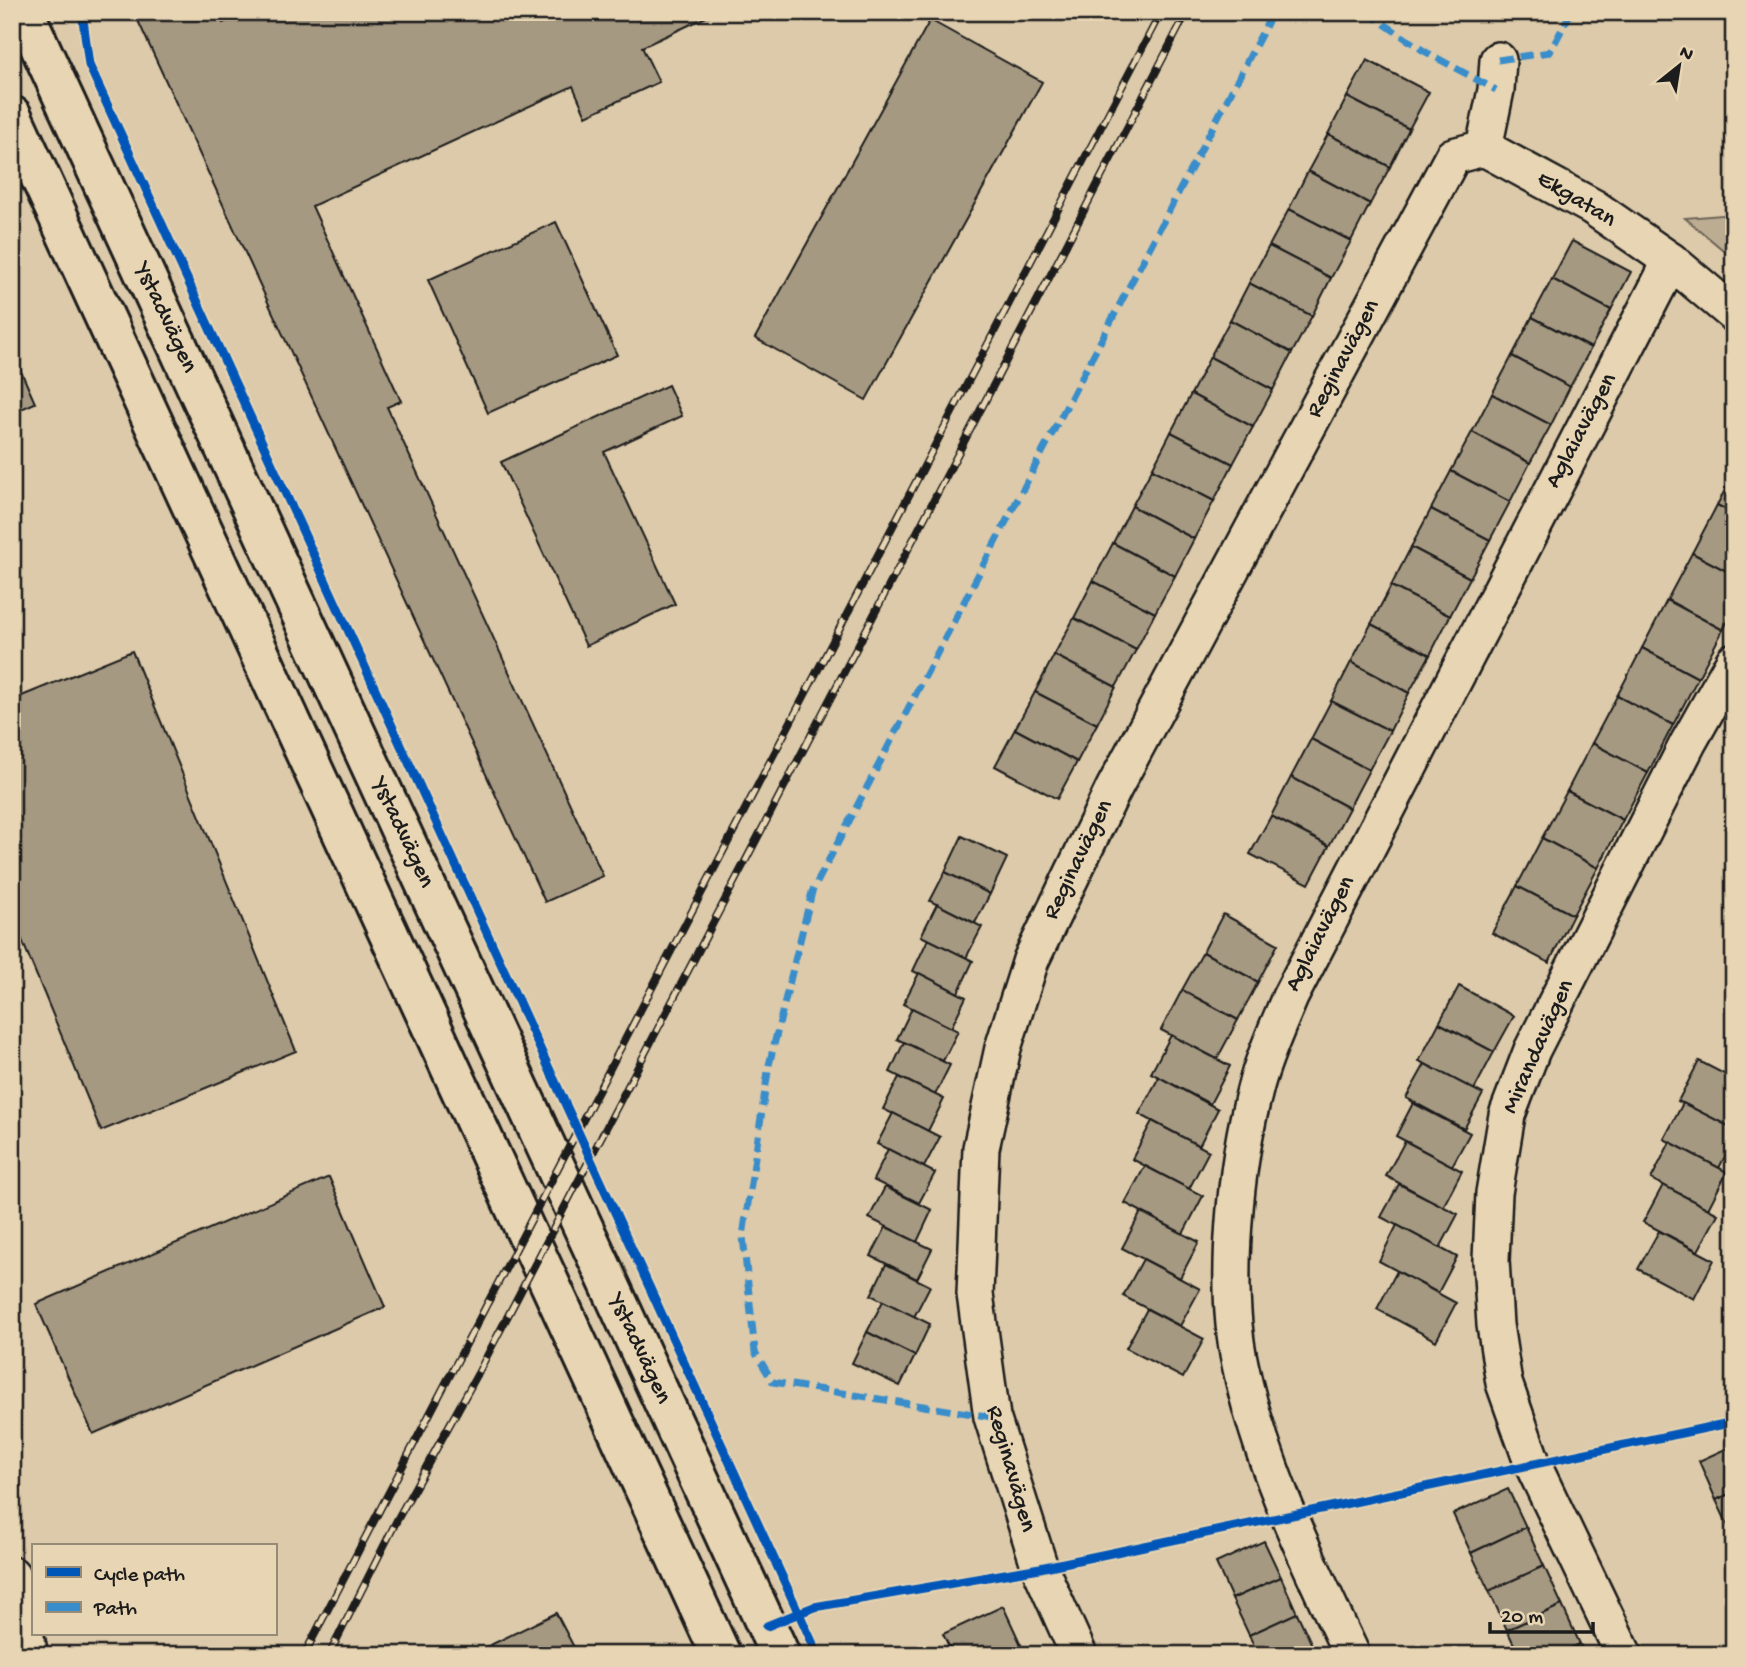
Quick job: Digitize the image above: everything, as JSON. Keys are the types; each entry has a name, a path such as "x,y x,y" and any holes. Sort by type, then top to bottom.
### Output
{"main road":[{"name":"Ystadvägen","path":"24,12 780,1655"},
{"path":"12,117 721,1655"}],"street":[{"path":"1483,148 1496,90 1499,60"},
{"name":"Ekgatan","path":"1483,148 1593,207 1671,261 1734,314"},
{"name":"Reginavägen","path":"1079,1655 1040,1568 992,1417 975,1294 981,1148 1003,1048 1031,960 1121,776 1453,156 1483,148"},
{"name":"Aglaiavägen","path":"1352,1655 1288,1514 1261,1441 1240,1363 1232,1302 1235,1233 1245,1134 1257,1084 1290,997 1671,261"},
{"name":"Mirandavägen","path":"1624,1655 1538,1475 1504,1383 1495,1325 1491,1260 1494,1193 1507,1115 1532,1050 1688,743 1734,661"},
{"path":"12,1575 30,1655"}],"shaded area":[{"path":"1734,214 1734,259 1685,218"}],"building":[{"path":"134,12 218,12 223,23 247,12 717,12 642,47 659,82 586,116 573,86 312,206 401,401 387,407 603,876 545,902"},
{"path":"930,20 1042,82 866,400 755,338"},
{"path":"1367,60 1429,92 1409,129 1347,97"},
{"path":"1347,97 1409,129 1390,167 1328,134"},
{"path":"1328,134 1390,167 1370,204 1308,171"},
{"path":"1308,171 1370,204 1351,241 1289,209"},
{"path":"1289,209 1351,241 1331,278 1269,246"},
{"path":"556,222 617,355 488,413 428,280"},
{"path":"1572,241 1631,272 1611,310 1552,279"},
{"path":"1269,246 1331,278 1312,316 1249,283"},
{"path":"1552,279 1611,310 1591,348 1532,317"},
{"path":"1249,283 1312,316 1292,353 1230,320"},
{"path":"1532,317 1591,348 1570,387 1512,356"},
{"path":"1230,320 1292,353 1273,390 1210,357"},
{"path":"12,351 35,403 12,413"},
{"path":"1512,356 1570,387 1551,425 1492,394"},
{"path":"1210,357 1273,390 1253,427 1191,394"},
{"path":"668,385 682,416 604,452 675,604 586,646 501,462"},
{"path":"1191,394 1253,427 1233,464 1171,432"},
{"path":"1492,394 1551,425 1530,463 1472,432"},
{"path":"1171,432 1233,464 1214,501 1152,469"},
{"path":"1472,432 1530,463 1510,502 1451,471"},
{"path":"1152,469 1214,501 1194,539 1132,506"},
{"path":"1451,471 1510,502 1490,540 1431,509"},
{"path":"1734,473 1734,514 1717,505"},
{"path":"1717,505 1734,514 1734,575 1692,553"},
{"path":"1132,506 1194,539 1175,576 1113,543"},
{"path":"1431,509 1490,540 1470,578 1411,547"},
{"path":"1113,543 1175,576 1155,613 1093,581"},
{"path":"1411,547 1470,578 1450,616 1391,586"},
{"path":"1692,553 1734,575 1734,610 1723,630 1667,600"},
{"path":"1093,581 1155,613 1136,650 1074,618"},
{"path":"1391,586 1450,616 1430,655 1371,624"},
{"path":"1667,600 1723,630 1698,678 1642,648"},
{"path":"1074,618 1136,650 1116,687 1054,655"},
{"path":"1371,624 1430,655 1409,693 1351,662"},
{"path":"1642,648 1698,678 1673,725 1617,696"},
{"path":"132,651 296,1051 101,1131 12,916 12,700"},
{"path":"1054,655 1116,687 1097,724 1035,692"},
{"path":"1351,662 1409,693 1390,731 1331,701"},
{"path":"1035,692 1097,724 1077,762 1015,729"},
{"path":"1617,696 1673,725 1648,773 1592,743"},
{"path":"1331,701 1390,731 1369,770 1311,739"},
{"path":"1015,729 1077,762 1057,799 995,766"},
{"path":"1311,739 1369,770 1349,808 1291,777"},
{"path":"1592,743 1648,773 1623,820 1567,791"},
{"path":"1291,777 1349,808 1329,846 1271,816"},
{"path":"1567,791 1623,820 1598,868 1542,838"},
{"path":"1271,816 1329,846 1309,884 1250,854"},
{"path":"962,836 1007,858 990,894 945,872"},
{"path":"1542,838 1598,868 1573,915 1517,886"},
{"path":"945,872 990,894 975,923 930,901"},
{"path":"1517,886 1573,915 1549,963 1492,933"},
{"path":"937,904 982,927 966,958 921,936"},
{"path":"1223,914 1278,944 1258,982 1203,952"},
{"path":"928,939 973,961 958,993 913,971"},
{"path":"1203,952 1258,982 1238,1020 1182,990"},
{"path":"919,973 966,997 951,1028 903,1004"},
{"path":"1459,986 1514,1016 1494,1052 1439,1023"},
{"path":"1182,990 1238,1020 1217,1059 1161,1030"},
{"path":"912,1008 958,1031 943,1061 897,1039"},
{"path":"1439,1023 1494,1052 1474,1090 1419,1061"},
{"path":"1171,1035 1230,1066 1210,1104 1151,1073"},
{"path":"904,1042 950,1065 935,1095 890,1072"},
{"path":"1699,1061 1734,1079 1734,1129 1678,1101"},
{"path":"1425,1064 1483,1094 1464,1129 1406,1098"},
{"path":"899,1077 944,1099 928,1131 883,1109"},
{"path":"1159,1077 1218,1109 1199,1146 1139,1114"},
{"path":"1413,1103 1470,1133 1452,1166 1396,1136"},
{"path":"1683,1103 1734,1129 1734,1139 1719,1168 1664,1139"},
{"path":"893,1113 940,1137 924,1167 877,1144"},
{"path":"1152,1121 1209,1151 1189,1189 1132,1159"},
{"path":"1405,1141 1462,1171 1443,1207 1386,1176"},
{"path":"1670,1142 1727,1172 1708,1209 1651,1179"},
{"path":"888,1149 935,1173 919,1203 873,1180"},
{"path":"1145,1166 1203,1196 1183,1234 1125,1203"},
{"path":"329,1177 385,1307 93,1434 36,1304"},
{"path":"1399,1184 1458,1214 1440,1248 1381,1217"},
{"path":"1663,1185 1718,1214 1698,1251 1643,1222"},
{"path":"885,1187 932,1210 917,1242 869,1218"},
{"path":"1141,1212 1199,1242 1180,1278 1122,1248"},
{"path":"1397,1225 1457,1257 1438,1293 1379,1261"},
{"path":"886,1227 932,1249 917,1279 871,1256"},
{"path":"1659,1231 1714,1260 1694,1299 1638,1269"},
{"path":"1143,1259 1200,1289 1180,1326 1123,1296"},
{"path":"886,1264 930,1286 914,1317 871,1295"},
{"path":"1397,1271 1456,1303 1436,1341 1377,1309"},
{"path":"883,1301 930,1324 915,1356 867,1332"},
{"path":"1147,1309 1204,1339 1183,1378 1126,1348"},
{"path":"867,1332 915,1356 900,1386 852,1363"},
{"path":"1734,1445 1734,1492 1716,1500 1699,1461"},
{"path":"1508,1489 1526,1527 1471,1553 1453,1514"},
{"path":"1734,1492 1734,1538 1716,1500"},
{"path":"1526,1527 1544,1566 1489,1591 1471,1553"},
{"path":"1264,1541 1281,1577 1232,1599 1216,1563"},
{"path":"1544,1566 1562,1605 1507,1630 1489,1591"},
{"path":"1281,1577 1297,1613 1249,1635 1232,1599"},
{"path":"1562,1605 1580,1644 1556,1655 1519,1655 1507,1630"},
{"path":"1003,1606 1022,1647 1005,1655 953,1655 943,1634"},
{"path":"556,1613 578,1655 470,1655"},
{"path":"1297,1613 1314,1649 1302,1655 1258,1655 1249,1635"},
{"path":"1580,1644 1585,1655 1556,1655"}],"railway":[{"path":"304,1655 1161,12"},
{"path":"329,1655 397,1520 477,1375 1187,12"}],"marked path":[{"path":"992,1417 773,1382 755,1352 743,1236 769,1065 812,892 1273,12"},
{"path":"1367,12 1424,51 1496,90"},
{"path":"1498,60 1550,52 1571,12"}],"cycle path":[{"path":"82,12 89,65 818,1655"},
{"path":"767,1626 814,1607 1040,1568 1734,1422"}]}
